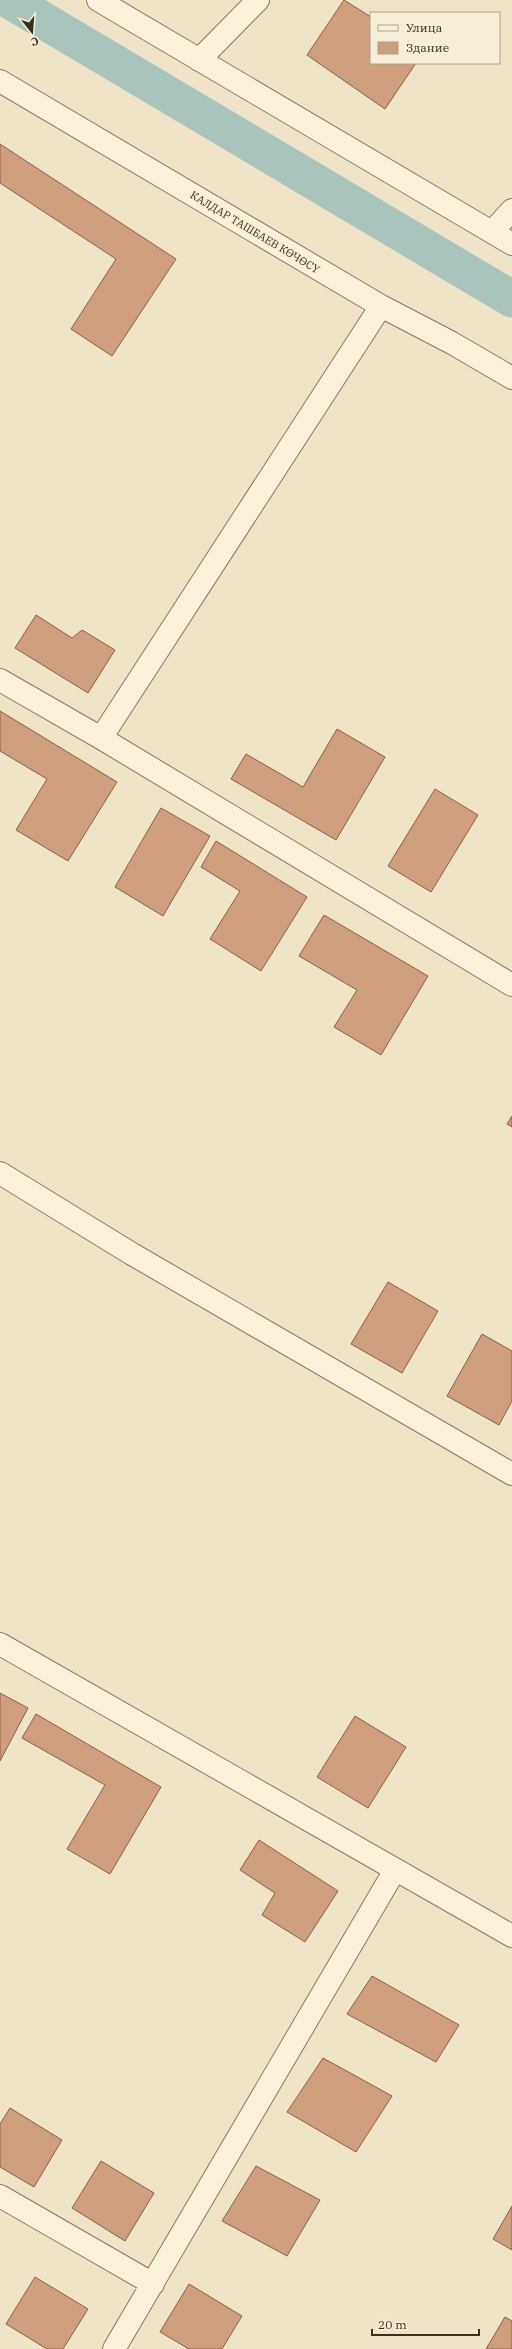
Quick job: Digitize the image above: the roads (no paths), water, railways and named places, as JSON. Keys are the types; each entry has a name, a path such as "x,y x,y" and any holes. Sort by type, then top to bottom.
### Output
{"street":[{"path":"98,0 512,244"},
{"path":"199,60 258,0"},
{"name":"КАЛДАР ТАШБАЕВ КӨЧӨСҮ","path":"0,81 381,306 452,343 512,378"},
{"path":"492,232 512,210"},
{"path":"101,738 381,306"},
{"path":"0,680 101,738 512,985"},
{"path":"0,1173 132,1254 512,1474"},
{"path":"0,1644 512,1936"},
{"path":"114,2349 395,1870"},
{"path":"0,2196 153,2284"}],"waterway":[{"path":"9,0 512,299"}]}
